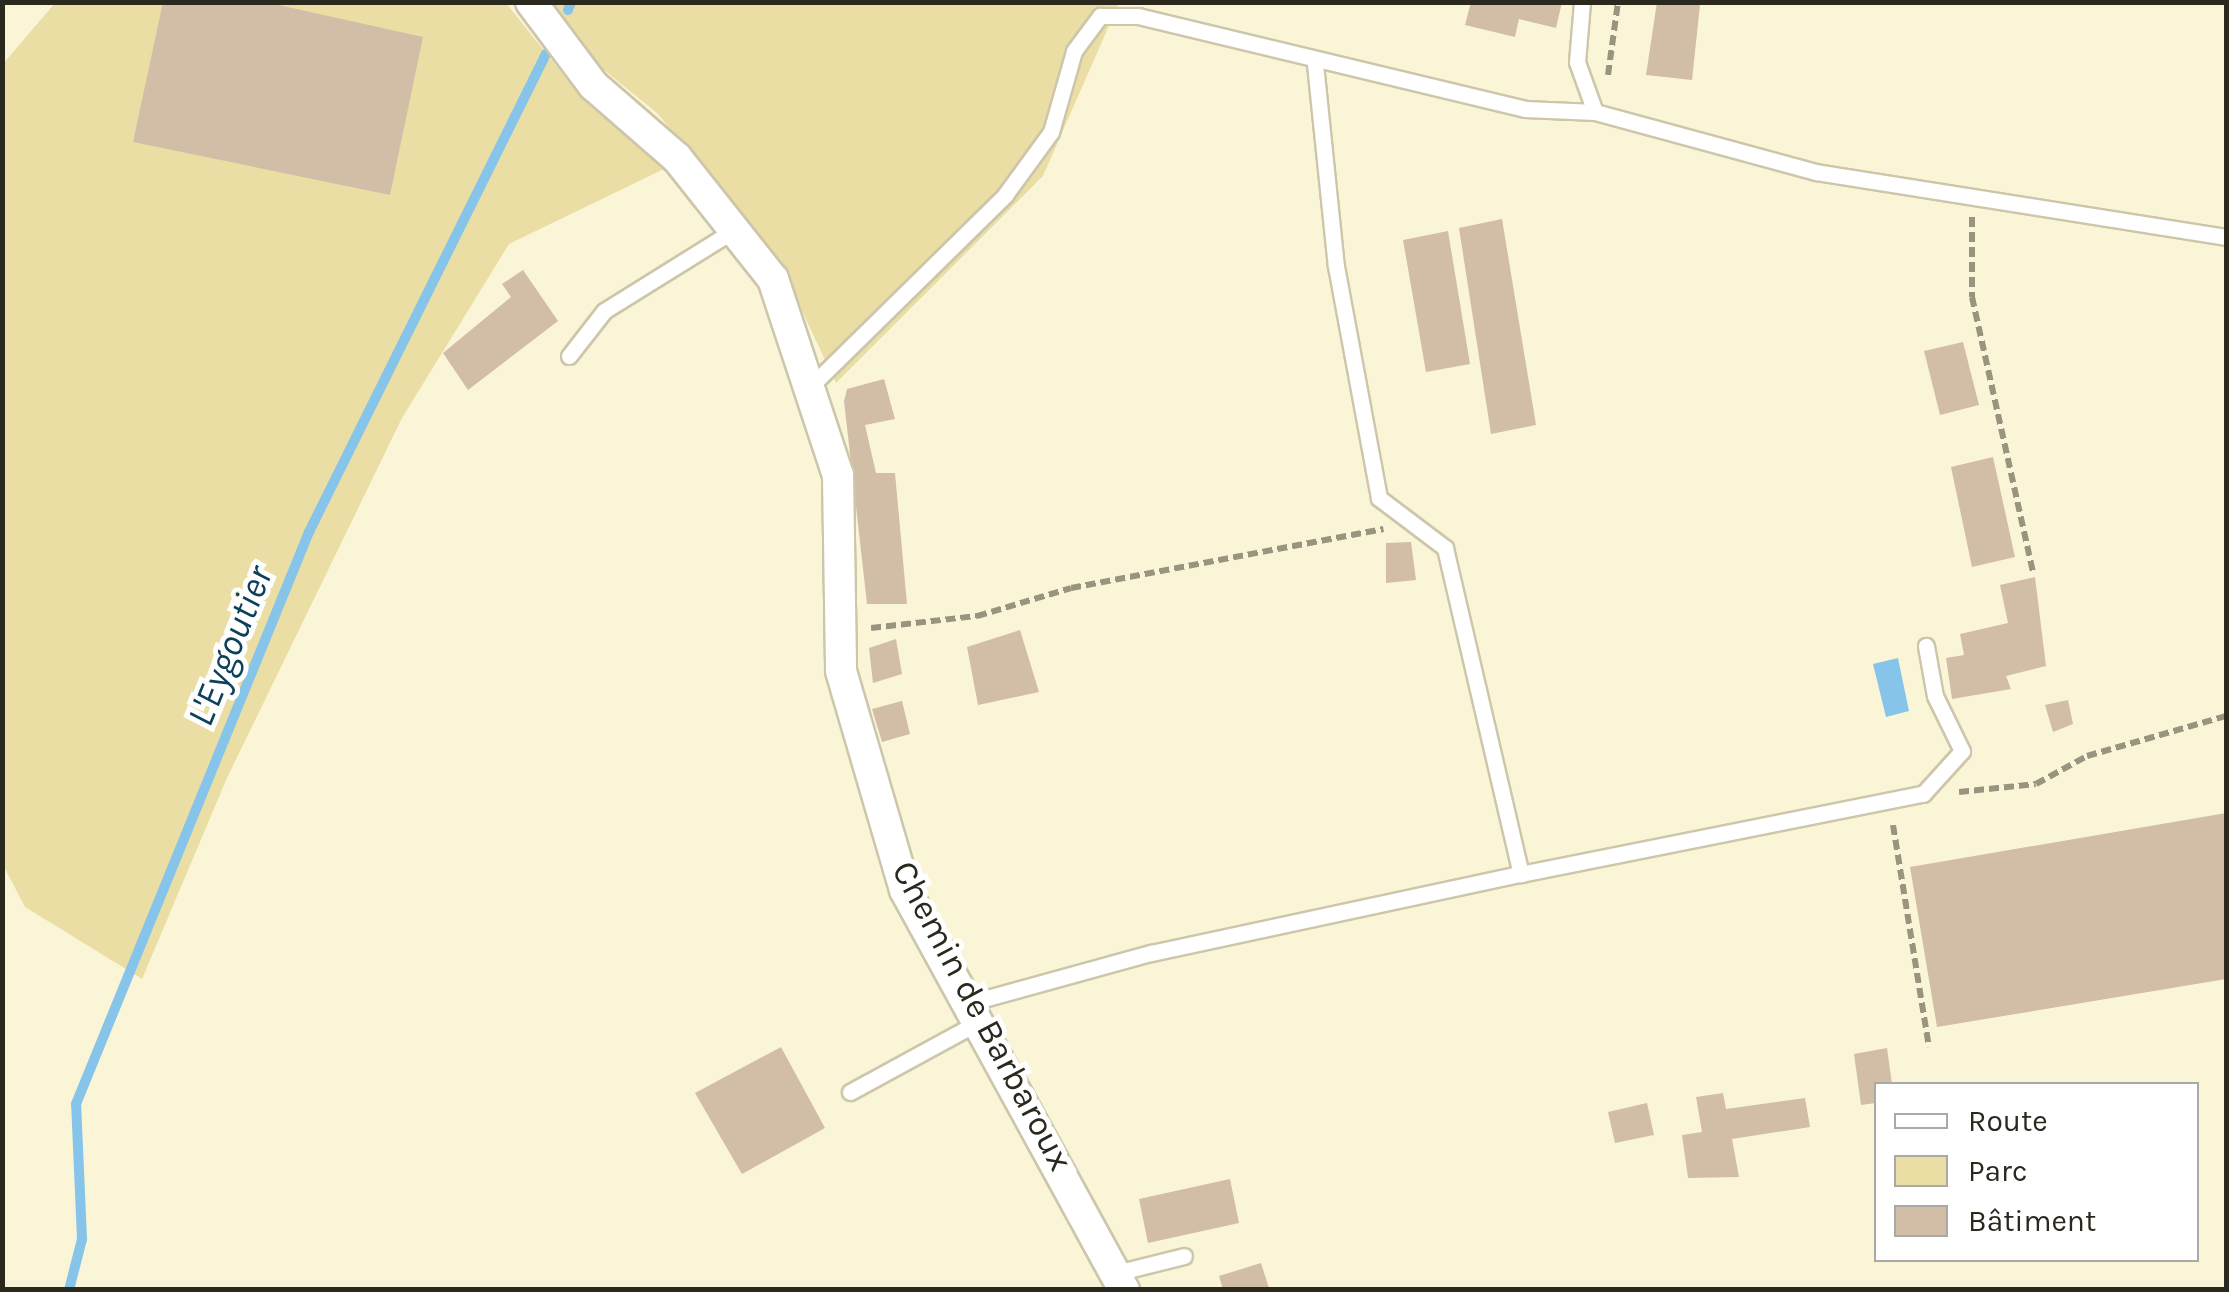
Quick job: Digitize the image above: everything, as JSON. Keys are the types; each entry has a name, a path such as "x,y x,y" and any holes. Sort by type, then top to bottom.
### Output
{"street":[{"name":"Chemin de Barbaroux","path":"531,2 593,85 677,158 773,279 814,383 838,474 840,635 857,747 906,890 1120,1281"}],"lane":[{"path":"1582,2 1577,62 1595,112"},
{"path":"814,383 1005,195 1051,132 1074,51 1104,10 1315,64 1524,109 1595,112 1816,172 2226,237"},
{"path":"1315,64 1316,130 1363,432 1379,498 1445,548 1522,874"},
{"path":"569,356 604,311 734,230"},
{"path":"850,1092 974,1012 1150,952 1923,794 1962,751 1935,696 1926,646"},
{"path":"1120,1281 1184,1256"}],"path":[{"path":"1595,112 1618,2"},
{"path":"1974,196 1972,297 2032,574"},
{"path":"840,635 976,616 1071,588 1410,525"},
{"path":"1923,794 2036,784 2087,756 2226,716"},
{"path":"1892,798 1929,1047"}],"green space":[{"path":"55,3 506,3 577,92 666,168 509,244 402,418 227,778 142,979 25,907 3,865 2,65"},
{"path":"552,3 1119,3 1043,176 836,383 776,256 657,113 588,57"}],"water":[{"path":"1898,658 1909,711 1886,717 1873,664"}],"building":[{"path":"163,2 265,2 423,37 390,195 133,142"},
{"path":"1471,2 1562,2 1556,28 1519,19 1515,37 1465,25"},
{"path":"1657,2 1700,5 1692,80 1646,75"},
{"path":"1502,219 1536,425 1491,434 1459,228"},
{"path":"1448,231 1470,364 1426,372 1403,240"},
{"path":"523,270 558,321 468,390 443,353 511,297 502,284"},
{"path":"1963,342 1979,405 1940,415 1924,351"},
{"path":"884,379 895,419 865,425 876,473 895,473 907,604 867,604 844,401 847,389"},
{"path":"1993,457 2015,557 1972,567 1951,467"},
{"path":"1411,542 1416,580 1386,583 1386,543"},
{"path":"2035,577 2046,666 2006,676 2011,689 1952,699 1946,658 1964,655 1960,634 2008,623 2000,585"},
{"path":"1020,630 1039,692 978,705 967,647"},
{"path":"896,639 902,674 873,683 869,648"},
{"path":"2068,700 2073,724 2053,732 2045,705"},
{"path":"902,701 910,734 882,742 872,709"},
{"path":"2226,813 2226,979 1937,1027 1910,867"},
{"path":"781,1047 825,1128 742,1174 695,1093"},
{"path":"1887,1048 1892,1082 1874,1082 1874,1103 1861,1105 1854,1054"},
{"path":"1723,1093 1726,1109 1805,1098 1810,1127 1732,1139 1739,1177 1688,1178 1682,1135 1702,1132 1696,1097"},
{"path":"1647,1103 1654,1135 1615,1143 1608,1112"},
{"path":"1230,1179 1239,1223 1148,1243 1139,1199"},
{"path":"1261,1263 1269,1288 1223,1290 1219,1276"}],"waterway":[{"name":"L'Eygoutier","path":"568,10 571,2"},
{"name":"L'Eygoutier","path":"69,1290 82,1239 76,1104 309,532 546,54"}]}
